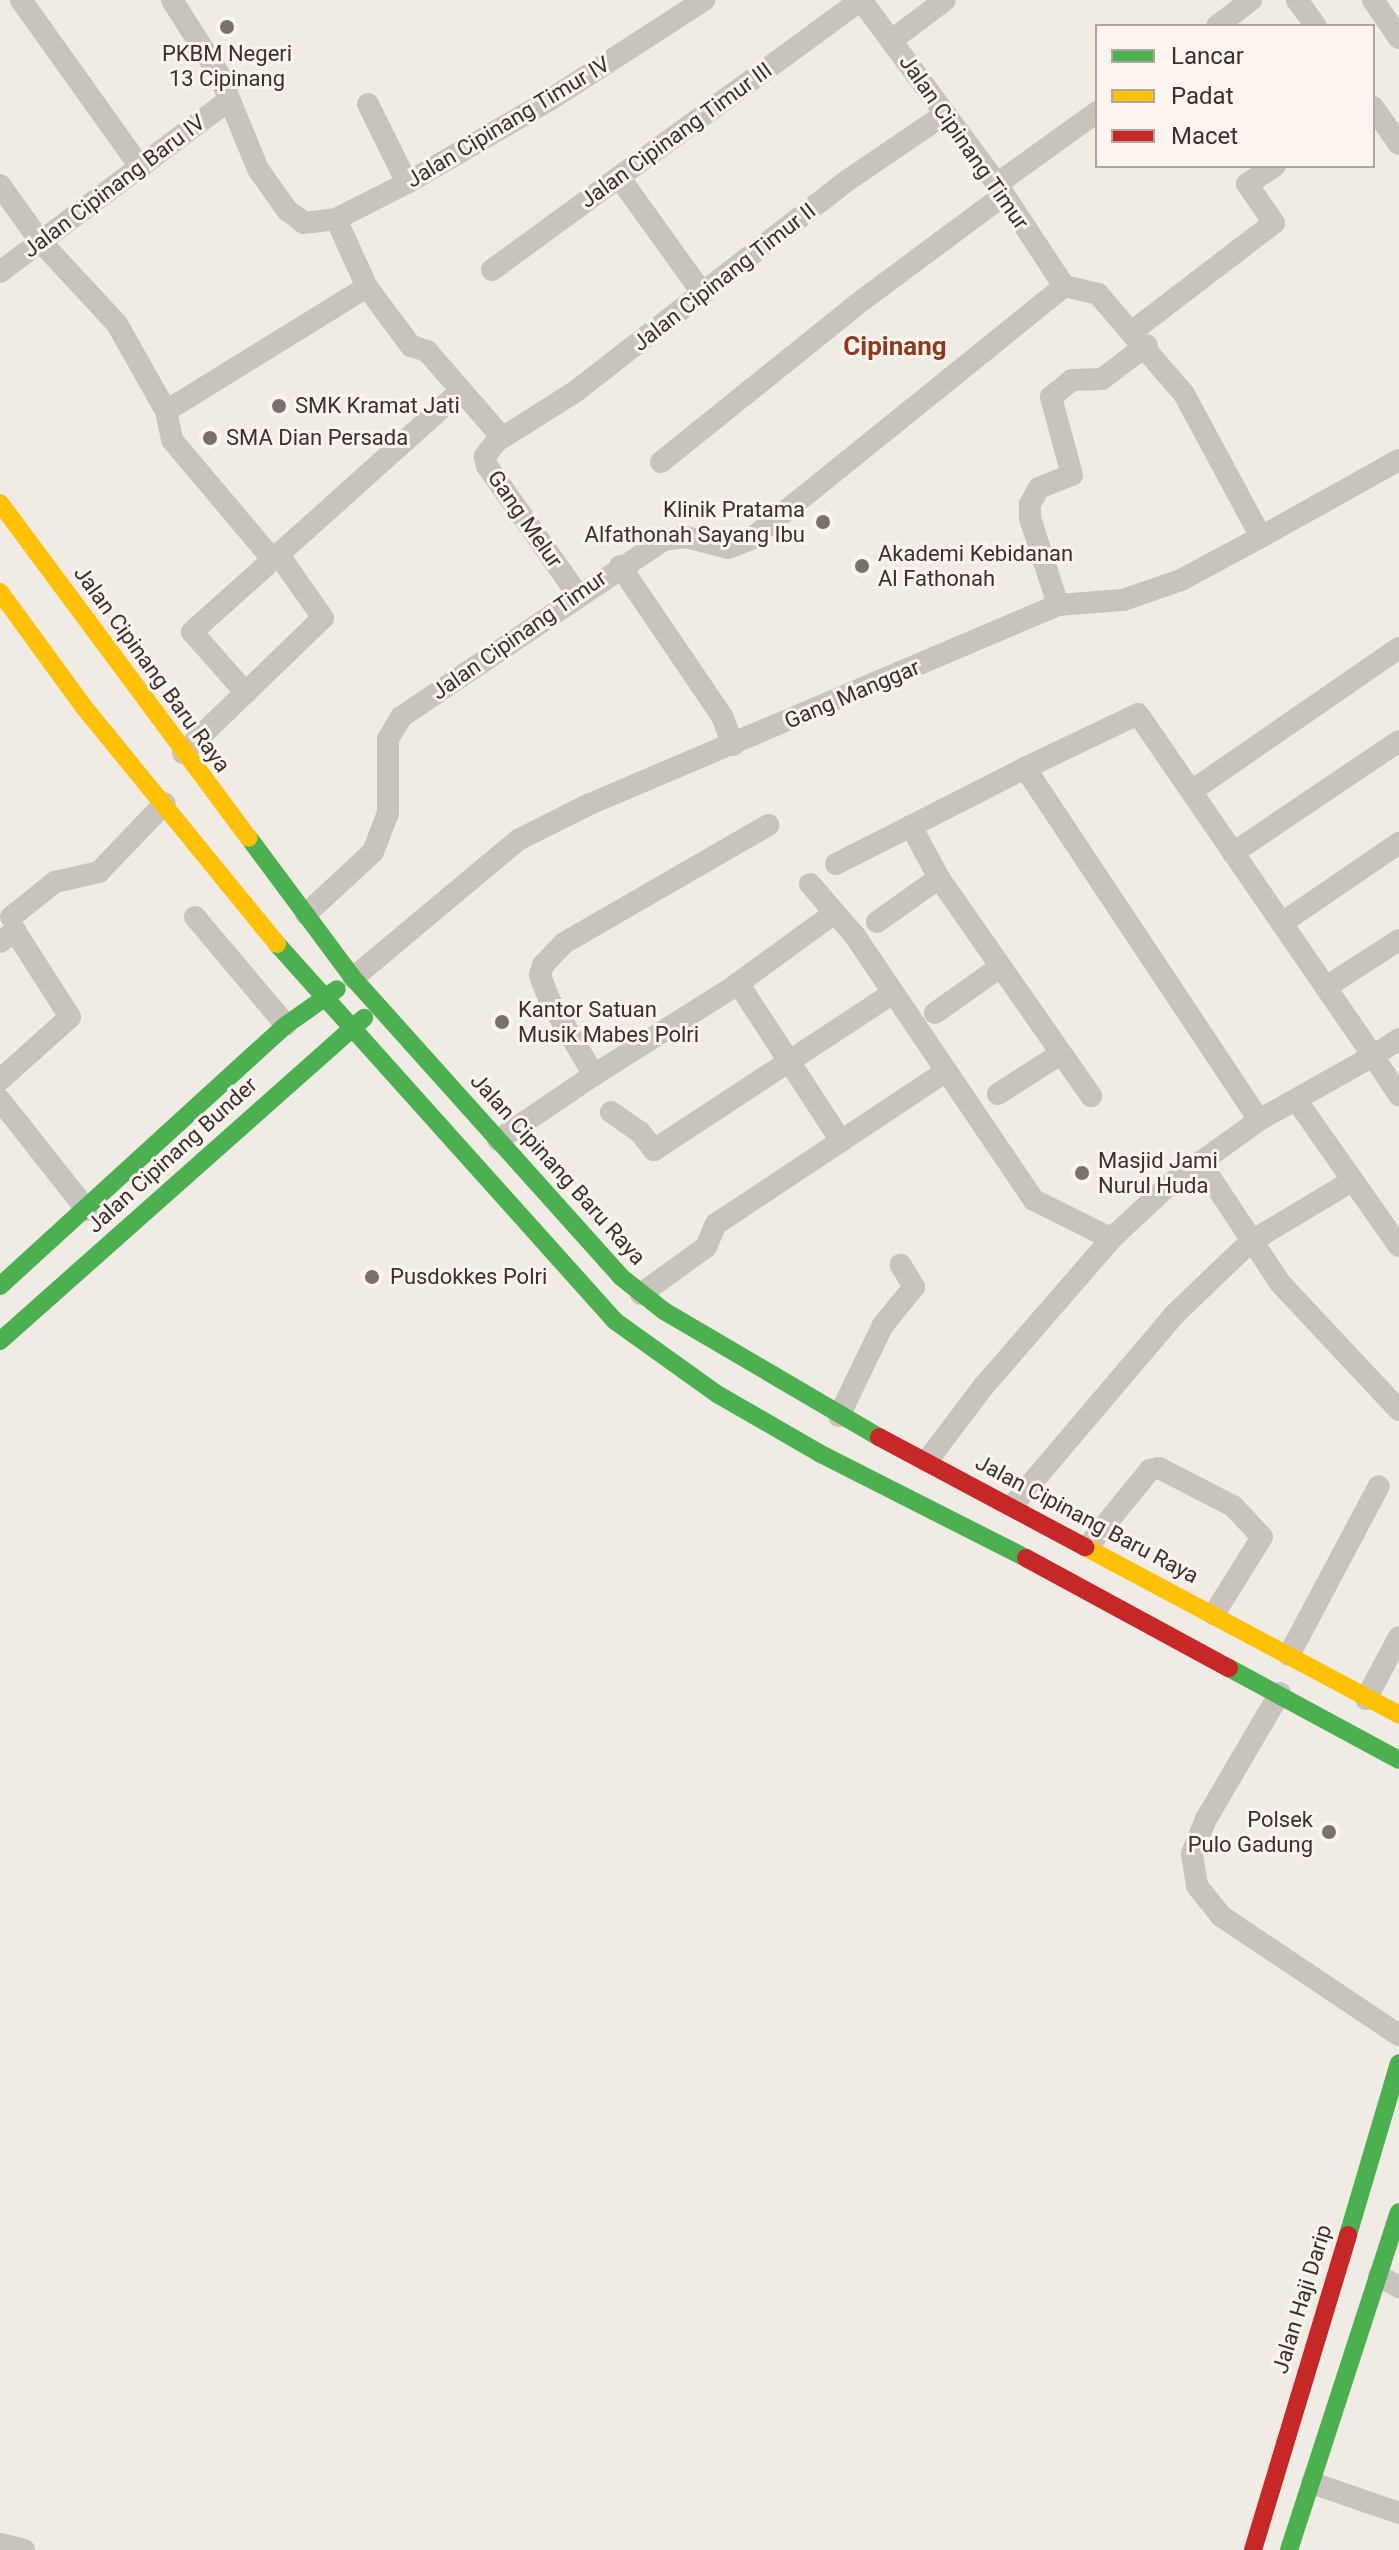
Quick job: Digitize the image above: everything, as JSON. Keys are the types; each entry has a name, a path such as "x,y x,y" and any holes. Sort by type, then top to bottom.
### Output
{"main road":[{"name":"Jalan Cipinang Baru Raya","path":"0,503 353,978 606,1262 641,1294 839,1416 1005,1501 1399,1715"},
{"path":"0,592 83,706 322,999 615,1321 748,1413 1019,1553 1399,1760"},
{"name":"Jalan Cipinang Bunder","path":"0,1286 87,1210 286,1025 353,978"},
{"name":"Jalan Cipinang Bunder","path":"0,1341 378,1006"},
{"path":"979,1532 1005,1501"},
{"path":"1019,1553 1038,1519"},
{"name":"Jalan Haji Darip","path":"1253,2550 1399,2063"},
{"path":"1289,2550 1389,2281 1399,2212"}],"street":[{"path":"21,0 141,168"},
{"path":"172,0 219,74 228,101"},
{"name":"Jalan Cipinang Timur IV","path":"228,101 258,169 287,210 304,223 336,219 407,183 676,8 704,0"},
{"name":"Jalan Cipinang Timur","path":"306,914 373,852 388,813 388,739 401,717 620,566 676,537 728,548 751,539 1064,286 1001,190 861,0"},
{"name":"Jalan Cipinang Timur III","path":"492,270 861,0"},
{"path":"892,40 945,0"},
{"path":"1220,24 1251,0"},
{"path":"1297,0 1315,24"},
{"path":"1373,0 1399,38"},
{"name":"Jalan Cipinang Baru IV","path":"0,272 228,101"},
{"path":"368,104 407,183"},
{"path":"1375,110 1399,144"},
{"name":"Jalan Cipinang Timur II","path":"502,438 576,391 848,180 945,114"},
{"path":"661,462 1095,114"},
{"path":"1058,605 1030,518 1030,504 1039,488 1072,475 1051,397 1072,380 1102,379 1141,337 1274,223 1247,184 1272,168"},
{"path":"619,177 703,294"},
{"path":"0,185 40,241 117,324 166,411 172,440 276,557 323,618 183,753"},
{"name":"Gang Melur","path":"336,219 367,287 411,346 427,351 502,438 485,456 487,466 578,595"},
{"path":"1064,286 1098,294 1141,337 1184,394 1261,537 1399,460"},
{"path":"166,411 367,287"},
{"path":"246,693 192,632 461,391"},
{"name":"Gang Manggar","path":"353,978 518,840 1058,605 1123,600 1181,580 1261,537"},
{"path":"620,566 722,716 733,745"},
{"path":"1193,790 1399,648"},
{"path":"836,864 1138,714 1193,790 1399,1095"},
{"path":"1233,853 1399,741"},
{"path":"1025,768 1259,1120"},
{"path":"0,1080 70,1017 6,923 55,882 99,872 165,803"},
{"path":"594,1075 549,999 540,975 543,965 564,943 768,825"},
{"path":"911,826 939,878 1091,1096"},
{"path":"1282,923 1399,843"},
{"path":"877,922 939,878"},
{"path":"810,884 893,993 1034,1200 1113,1237"},
{"path":"498,1140 738,983 833,914"},
{"path":"195,917 286,1025"},
{"path":"1326,987 1399,940"},
{"path":"935,1013 1000,967"},
{"path":"738,983 841,1141"},
{"path":"611,1112 640,1132 654,1150 893,993"},
{"path":"927,1461 983,1387 1113,1237 1200,1162 1259,1120 1297,1101 1399,1039"},
{"path":"998,1094 1060,1054"},
{"path":"641,1294 706,1247 716,1224 945,1072"},
{"path":"0,1100 87,1210"},
{"path":"1297,1101 1399,1246"},
{"path":"1200,1162 1250,1242 1317,1328 1399,1410"},
{"path":"1005,1501 1094,1403 1250,1242 1352,1181"},
{"path":"839,1416 883,1325 914,1287 901,1265"},
{"path":"1088,1546 1150,1470 1159,1468 1233,1506 1260,1529 1262,1537 1214,1614"},
{"path":"1289,1655 1379,1486"},
{"path":"1366,1699 1399,1637"},
{"path":"1280,1693 1206,1819 1192,1854 1197,1886 1221,1916 1399,2035"},
{"path":"1312,2483 1399,2513"},
{"path":"0,2544 24,2550"}],"traffic: fast":[{"path":"249,838 353,978 621,1277 664,1311 879,1437"},
{"path":"277,944 615,1321 717,1394 819,1453 1026,1558"},
{"path":"0,1286 286,1025 337,989"},
{"path":"0,1341 364,1018"},
{"path":"1229,1668 1399,1760"},
{"path":"1348,2235 1399,2063"},
{"path":"1289,2550 1399,2212"}],"traffic: slow":[{"path":"0,503 249,838"},
{"path":"0,592 83,706 277,944"},
{"path":"1085,1547 1399,1715"}],"traffic: jam":[{"path":"879,1437 1085,1547"},
{"path":"1026,1558 1229,1668"},
{"path":"1253,2550 1348,2235"}],"place":[{"name":"PKBM Negeri 13 Cipinang","path":"227,27"},
{"name":"SMK Kramat Jati","path":"279,406"},
{"name":"SMA Dian Persada","path":"210,438"},
{"name":"Klinik Pratama Alfathonah Sayang Ibu","path":"823,522"},
{"name":"Akademi Kebidanan Al Fathonah","path":"862,566"},
{"name":"Kantor Satuan Musik Mabes Polri","path":"502,1022"},
{"name":"Masjid Jami Nurul Huda","path":"1082,1173"},
{"name":"Pusdokkes Polri","path":"372,1277"},
{"name":"Polsek Pulo Gadung","path":"1329,1832"}],"district":[{"name":"Cipinang","path":"895,347"}]}
